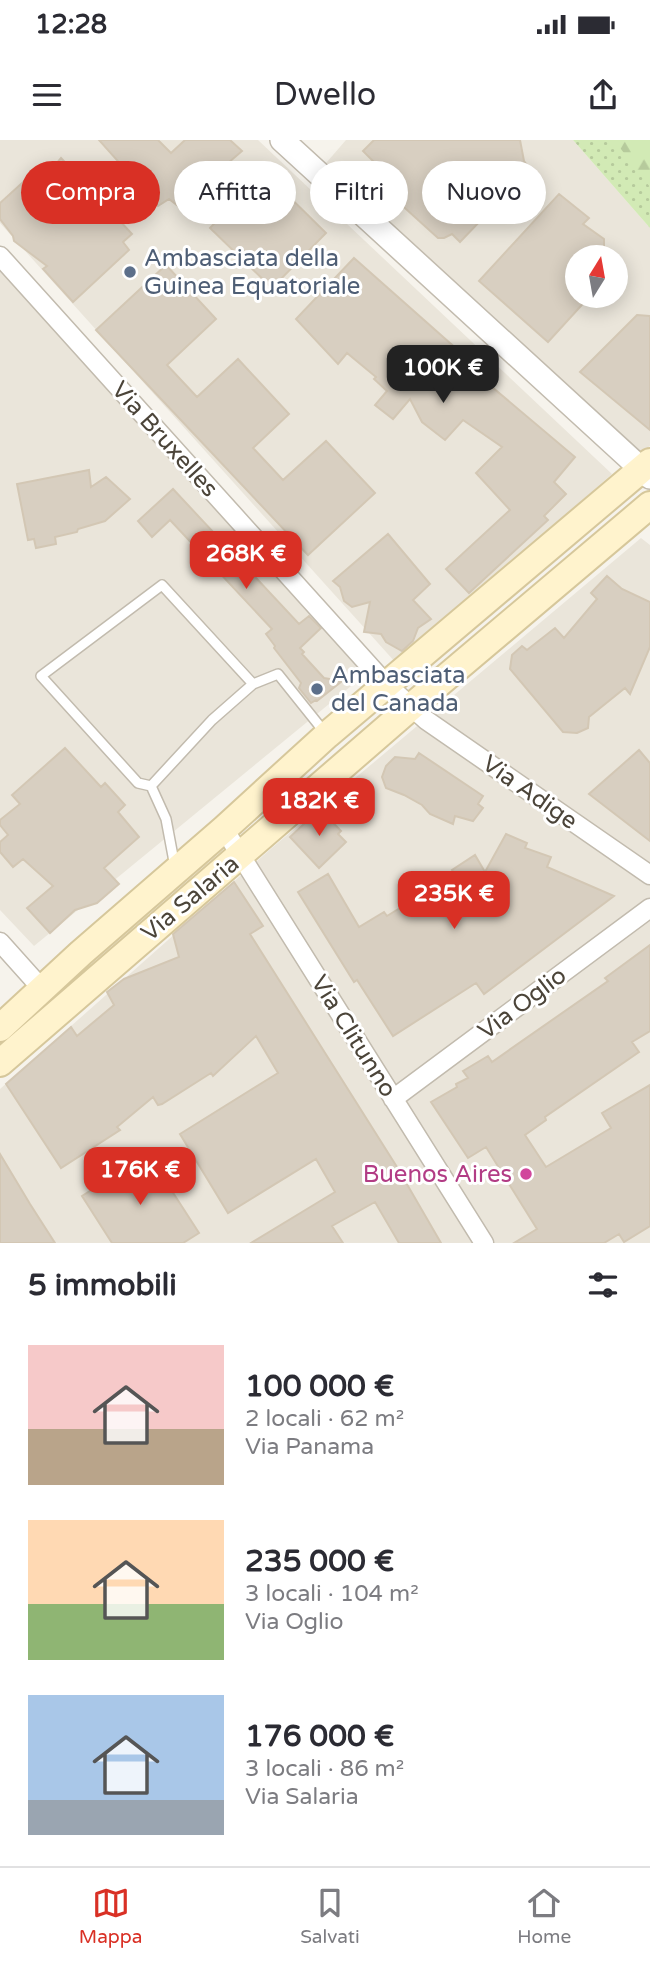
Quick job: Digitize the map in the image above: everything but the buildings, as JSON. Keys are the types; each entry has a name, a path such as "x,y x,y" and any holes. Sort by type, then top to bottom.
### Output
{"main road":[{"name":"Via Salaria","path":"0,1063 52,1000 81,953 387,684 647,470"},
{"name":"Via Salaria","path":"0,1028 52,1000 240,856 650,505"}],"street":[{"path":"282,140 647,470"},
{"name":"Via Bruxelles","path":"0,256 387,684"},
{"path":"387,684 411,707"},
{"name":"Via Adige","path":"411,707 650,875"},
{"name":"Via Clitunno","path":"224,830 484,1243"},
{"name":"Via Oglio","path":"393,1098 650,908"},
{"path":"0,942 52,1000"}],"lane":[{"path":"151,786 138,783 41,676 162,585 253,684"},
{"path":"151,786 212,720 253,684 278,674 327,736"},
{"path":"151,786 166,820 175,869"}],"shaded area":[{"path":"0,140 258,140 280,161 174,161 174,224 296,224 296,176 310,189 310,224 347,224 612,474 396,663 0,223"},
{"path":"346,140 573,140 650,228 650,446 640,455 381,224 408,224 408,161 328,161"},
{"path":"0,265 373,668 34,946 0,910"},
{"path":"641,538 650,545 650,1243 0,1243 0,1089 273,847"}],"green space":[{"path":"573,140 650,140 650,228"},
{"path":"614,140 650,140 650,187"}],"place":[{"name":"Ambasciata della Guinea Equatoriale","path":"130,272"},
{"name":"Ambasciata del Canada","path":"317,689"},
{"name":"Buenos Aires","path":"526,1174"}]}
